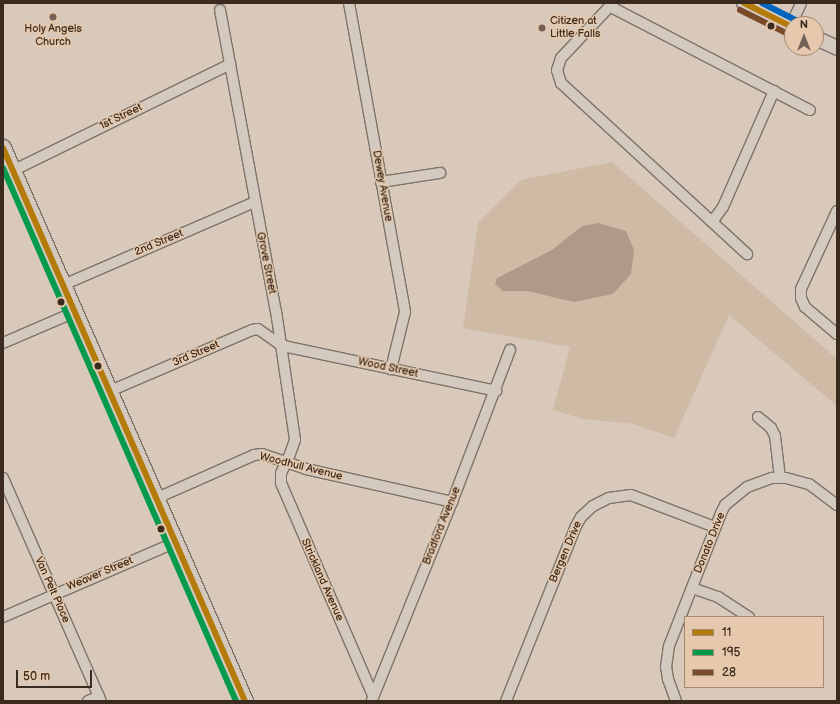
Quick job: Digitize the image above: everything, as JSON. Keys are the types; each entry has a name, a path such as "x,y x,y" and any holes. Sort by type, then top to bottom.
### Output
{"main road":[{"path":"744,3 784,23"},
{"path":"824,42 837,48"},
{"path":"3,148 245,701"}],"street":[{"name":"Dewey Avenue","path":"349,3 405,312 391,369"},
{"path":"796,16 801,3"},
{"path":"747,254 561,84 557,70 561,58 612,5 810,110"},
{"name":"Grove Street","path":"220,10 280,344 295,440 286,462"},
{"name":"1st Street","path":"12,171 230,64"},
{"path":"712,222 723,207 774,91"},
{"path":"381,182 440,173"},
{"name":"2nd Street","path":"63,285 255,202"},
{"path":"837,211 802,284 800,298 805,307 837,334"},
{"path":"3,343 75,312"},
{"name":"3rd Street","path":"110,392 252,330 258,329 280,344"},
{"name":"Wood Street","path":"280,344 496,391"},
{"name":"Bradford Avenue","path":"372,699 496,391 510,350"},
{"path":"758,416 771,428 775,436 780,478"},
{"name":"Woodhull Avenue","path":"157,498 254,455 262,454 306,469 452,502"},
{"name":"Strickland Avenue","path":"286,462 281,472 283,491 372,699"},
{"name":"Van Pelt Place","path":"3,478 6,495 54,595 100,699"},
{"name":"Donato Drive","path":"676,701 668,679 666,666 669,646 725,505 739,493 759,482 772,478 780,478 797,480 809,484 837,505"},
{"name":"Bergen Drive","path":"506,701 576,526 581,517 593,506 609,498 631,495 715,528"},
{"name":"Weaver Street","path":"3,617 176,542"},
{"path":"692,588 718,597 747,616"},
{"path":"88,701 100,699"}],"shaded area":[{"path":"612,162 837,359 837,406 729,315 674,438 634,424 583,419 553,410 570,347 463,328 478,223 521,180"},
{"path":"598,223 626,231 634,250 631,274 613,294 574,302 527,291 503,291 495,284 497,278 552,250 582,226"}],"transit line":[{"name":"11","path":"744,3 784,23"},
{"path":"762,3 788,16"},
{"name":"28","path":"740,10 784,32"},
{"name":"11","path":"3,148 245,701"},
{"name":"195","path":"3,168 236,701"}],"place":[{"name":"Holy Angels Church","path":"53,17"},
{"name":"Citizen at Little Falls","path":"542,28"}]}
